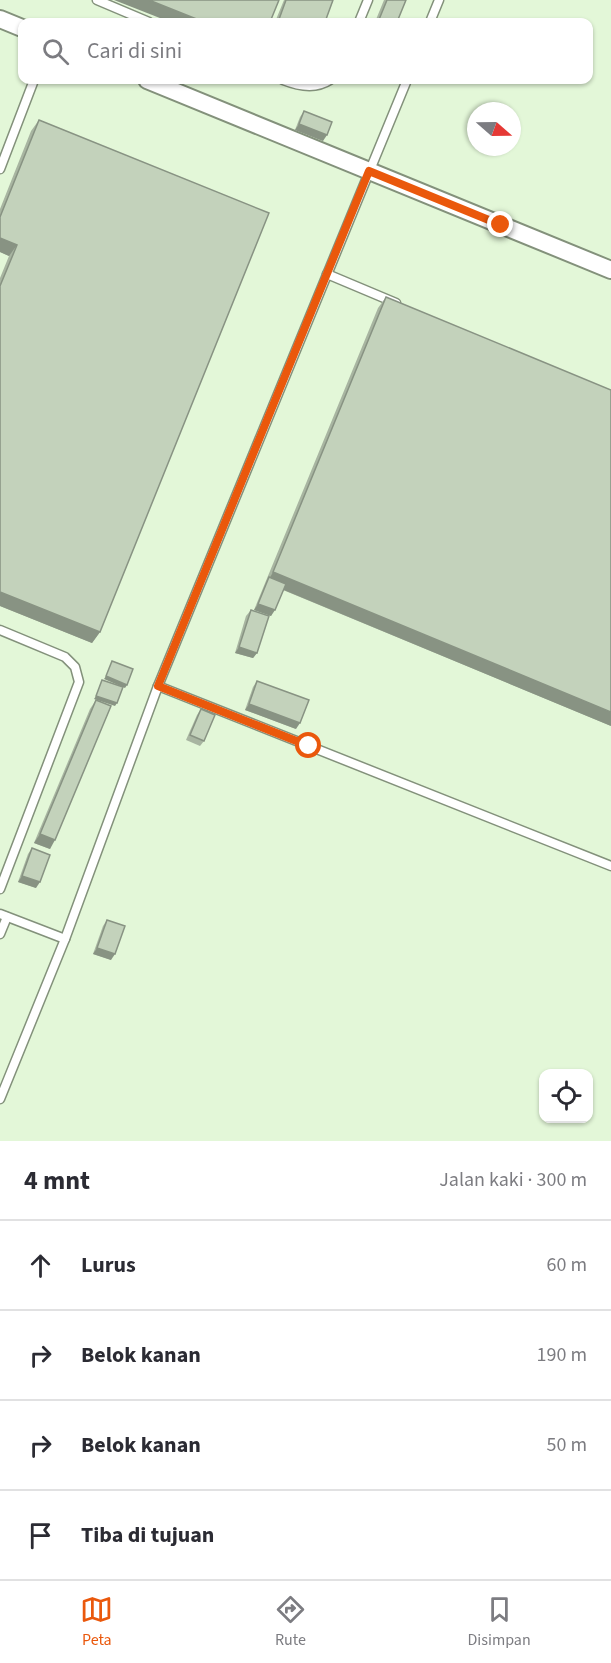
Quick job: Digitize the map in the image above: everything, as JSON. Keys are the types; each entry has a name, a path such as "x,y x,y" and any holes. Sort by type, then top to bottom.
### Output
{"street":[{"path":"0,19 18,26"},
{"path":"157,84 611,270"}],"lane":[{"path":"97,0 140,18"},
{"path":"361,18 368,0"},
{"path":"432,18 439,0"},
{"path":"0,169 32,84"},
{"path":"292,84 312,87 320,84"},
{"path":"0,1099 65,939 158,686 405,84"},
{"path":"327,274 403,306"},
{"path":"0,630 65,657 75,667 79,682 0,890"},
{"path":"158,686 611,866"},
{"path":"0,934 3,916 65,939"}],"shaded area":[{"path":"0,0 611,0 611,1141 0,1141"}],"building":[{"path":"149,0 279,0 272,18 194,18"},
{"path":"286,0 333,0 326,18 279,18"},
{"path":"387,0 406,0 399,18 380,18"},
{"path":"304,111 332,122 327,135 299,124"},
{"path":"39,120 269,213 100,632 0,592 0,286 17,245 0,238 0,217"},
{"path":"386,297 611,390 611,712 273,572"},
{"path":"269,577 286,584 275,610 258,604"},
{"path":"251,610 269,616 257,653 239,647"},
{"path":"112,661 133,669 127,685 106,676"},
{"path":"102,680 123,687 117,703 96,696"},
{"path":"257,681 309,700 300,723 249,704"},
{"path":"96,700 111,706 55,840 40,834"},
{"path":"201,709 215,715 204,741 190,735"},
{"path":"32,848 50,855 40,882 22,876"},
{"path":"107,920 125,926 115,954 97,948"}],"route":[{"path":"309,746 158,686 369,171 501,225"}]}
